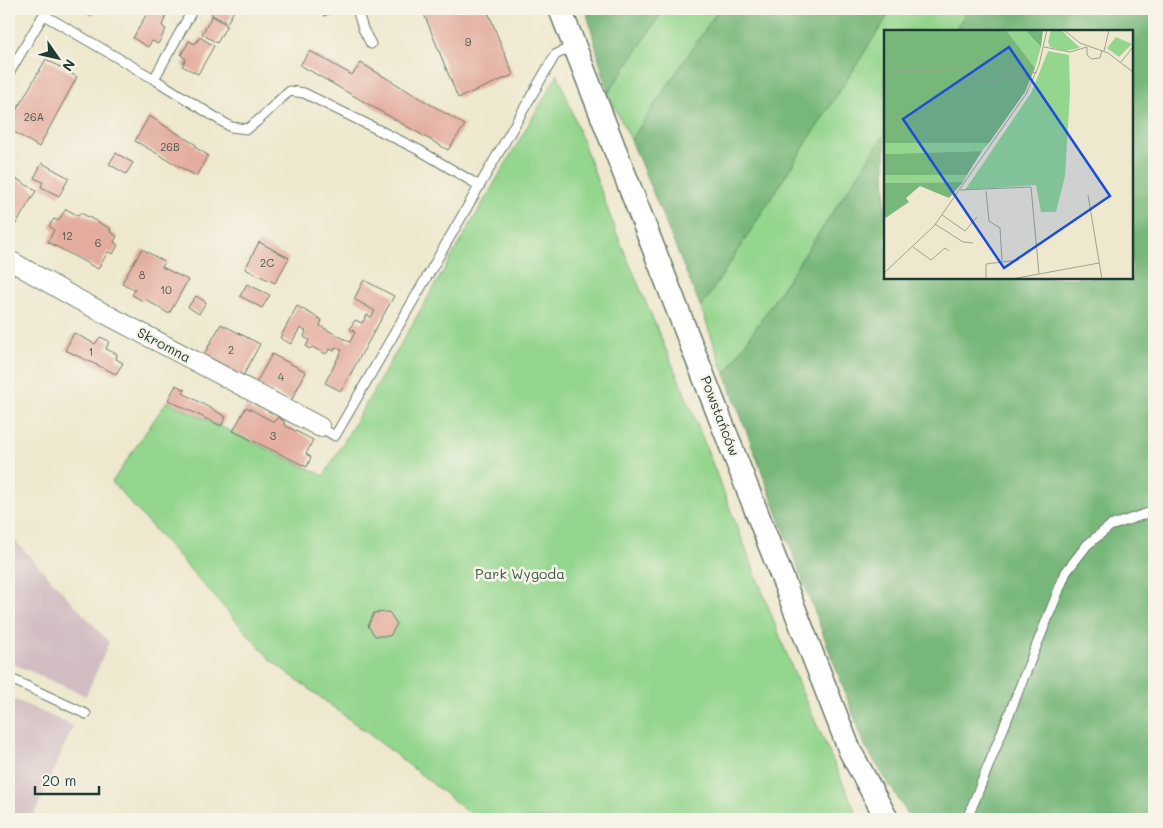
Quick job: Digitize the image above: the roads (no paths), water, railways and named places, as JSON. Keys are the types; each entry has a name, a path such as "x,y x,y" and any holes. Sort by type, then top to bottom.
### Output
{"street":[{"name":"Powstańców","path":"560,9 850,751 887,819"},
{"name":"Skromna","path":"9,260 77,299 320,427"}],"lane":[{"path":"154,79 193,9"},
{"path":"357,9 363,29 371,44"},
{"path":"9,73 45,12 231,127 248,129 262,119 290,91 304,93 418,150 478,185"},
{"path":"320,427 335,436 478,185 555,55 575,45"},
{"path":"967,819 1066,572 1086,545 1110,526 1154,511"},
{"path":"9,678 86,714"}],"park label":[{"name":"Park Wygoda","path":"520,574"}]}
